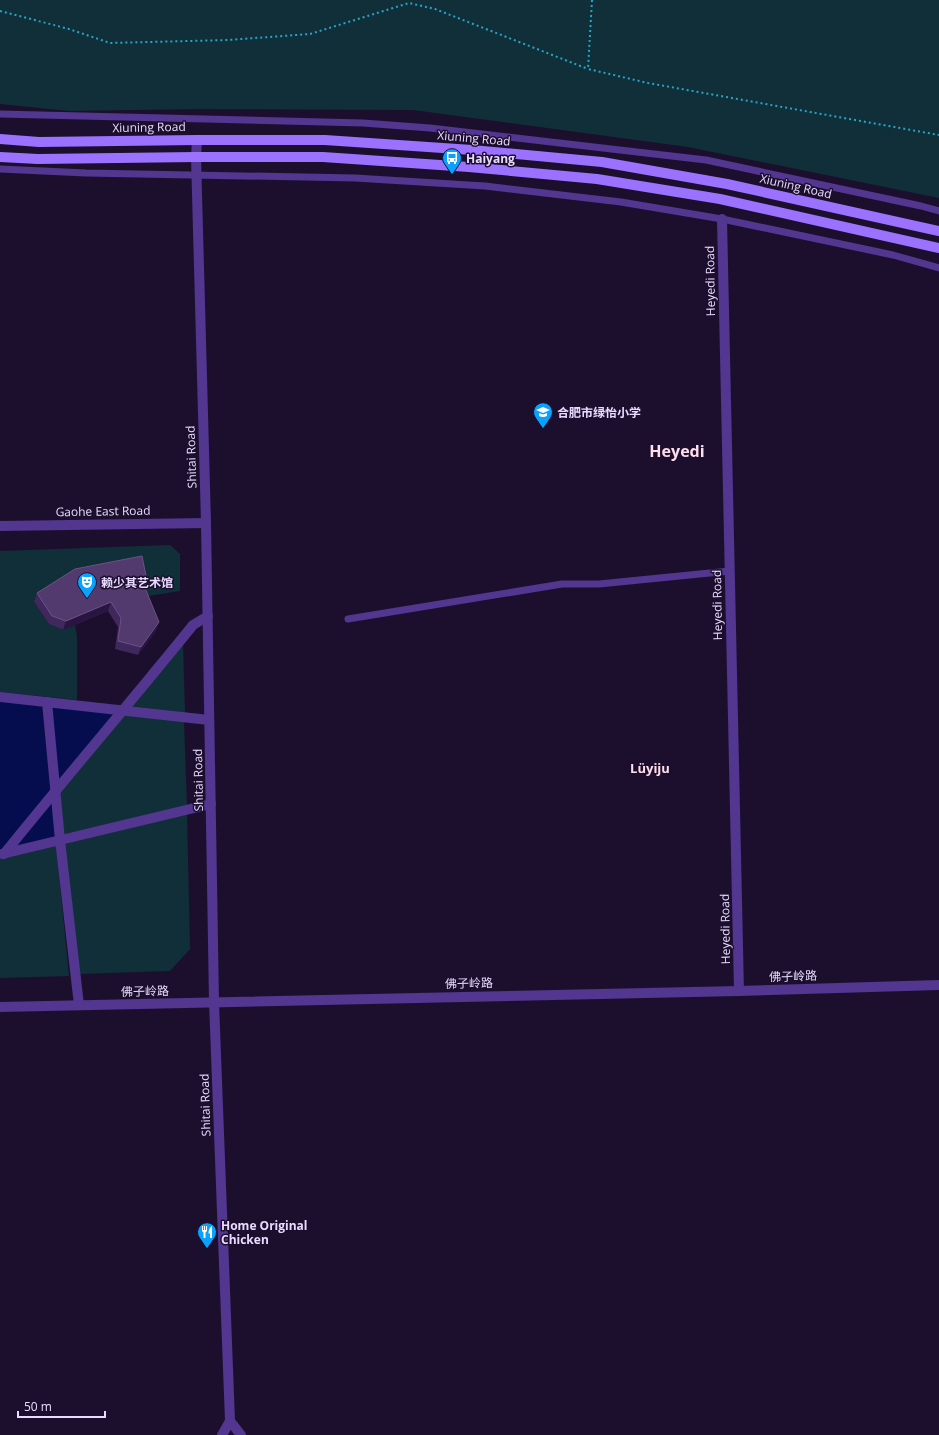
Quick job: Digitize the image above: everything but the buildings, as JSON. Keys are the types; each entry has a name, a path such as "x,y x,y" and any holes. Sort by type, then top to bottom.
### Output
{"main road":[{"name":"Xiuning Road","path":"0,139 40,142 325,140 472,150 602,162 727,184 939,231"},
{"path":"0,156 38,159 323,157 469,167 597,179 720,200 939,248"}],"street":[{"name":"Shitai Road","path":"197,140 196,157 208,616 214,1002 230,1421"},
{"name":"Heyedi Road","path":"722,218 739,991"},
{"name":"Gaohe East Road","path":"0,526 206,523"},
{"path":"2,854 55,790 124,711 193,625 208,616"},
{"path":"0,697 210,720"},
{"path":"47,702 60,840 79,1005"},
{"path":"2,854 211,804"},
{"name":"佛子岭路","path":"0,1007 739,991 939,985"},
{"path":"222,1435 230,1421 240,1435"}],"lane":[{"path":"0,114 363,123 430,128 706,160 939,211"},
{"path":"0,169 86,173 355,178 486,186 621,202 722,218 893,255 939,268"},
{"path":"348,619 562,584 599,584 730,572"}],"path":[{"path":"588,69 592,0"},
{"path":"0,11 69,29 110,43 228,40 310,34 409,3 435,9 588,69 648,83 939,135"}],"shaded area":[{"path":"0,0 939,0 939,198 688,147 413,110 199,109 69,111 0,104"},
{"path":"170,545 180,554 180,591 142,597 34,602 49,624 63,630 75,625 77,636 77,700 0,692 0,551"},
{"path":"183,643 185,713 131,706"},
{"path":"0,701 42,706 55,837 0,851"},
{"path":"52,706 119,713 59,784"},
{"path":"123,714 184,722 187,806 64,834 60,789"},
{"path":"187,814 190,949 170,971 78,974 65,844"},
{"path":"56,845 69,976 0,978 0,858"}],"place":[{"name":"Haiyang","path":"452,175"},
{"name":"合肥市绿怡小学","path":"543,429"},
{"name":"赖少其艺术馆","path":"87,599"},
{"name":"Home Original Chicken","path":"207,1249"}],"district":[{"name":"Heyedi","path":"677,451"},
{"name":"Lüyiju","path":"650,768"}]}
